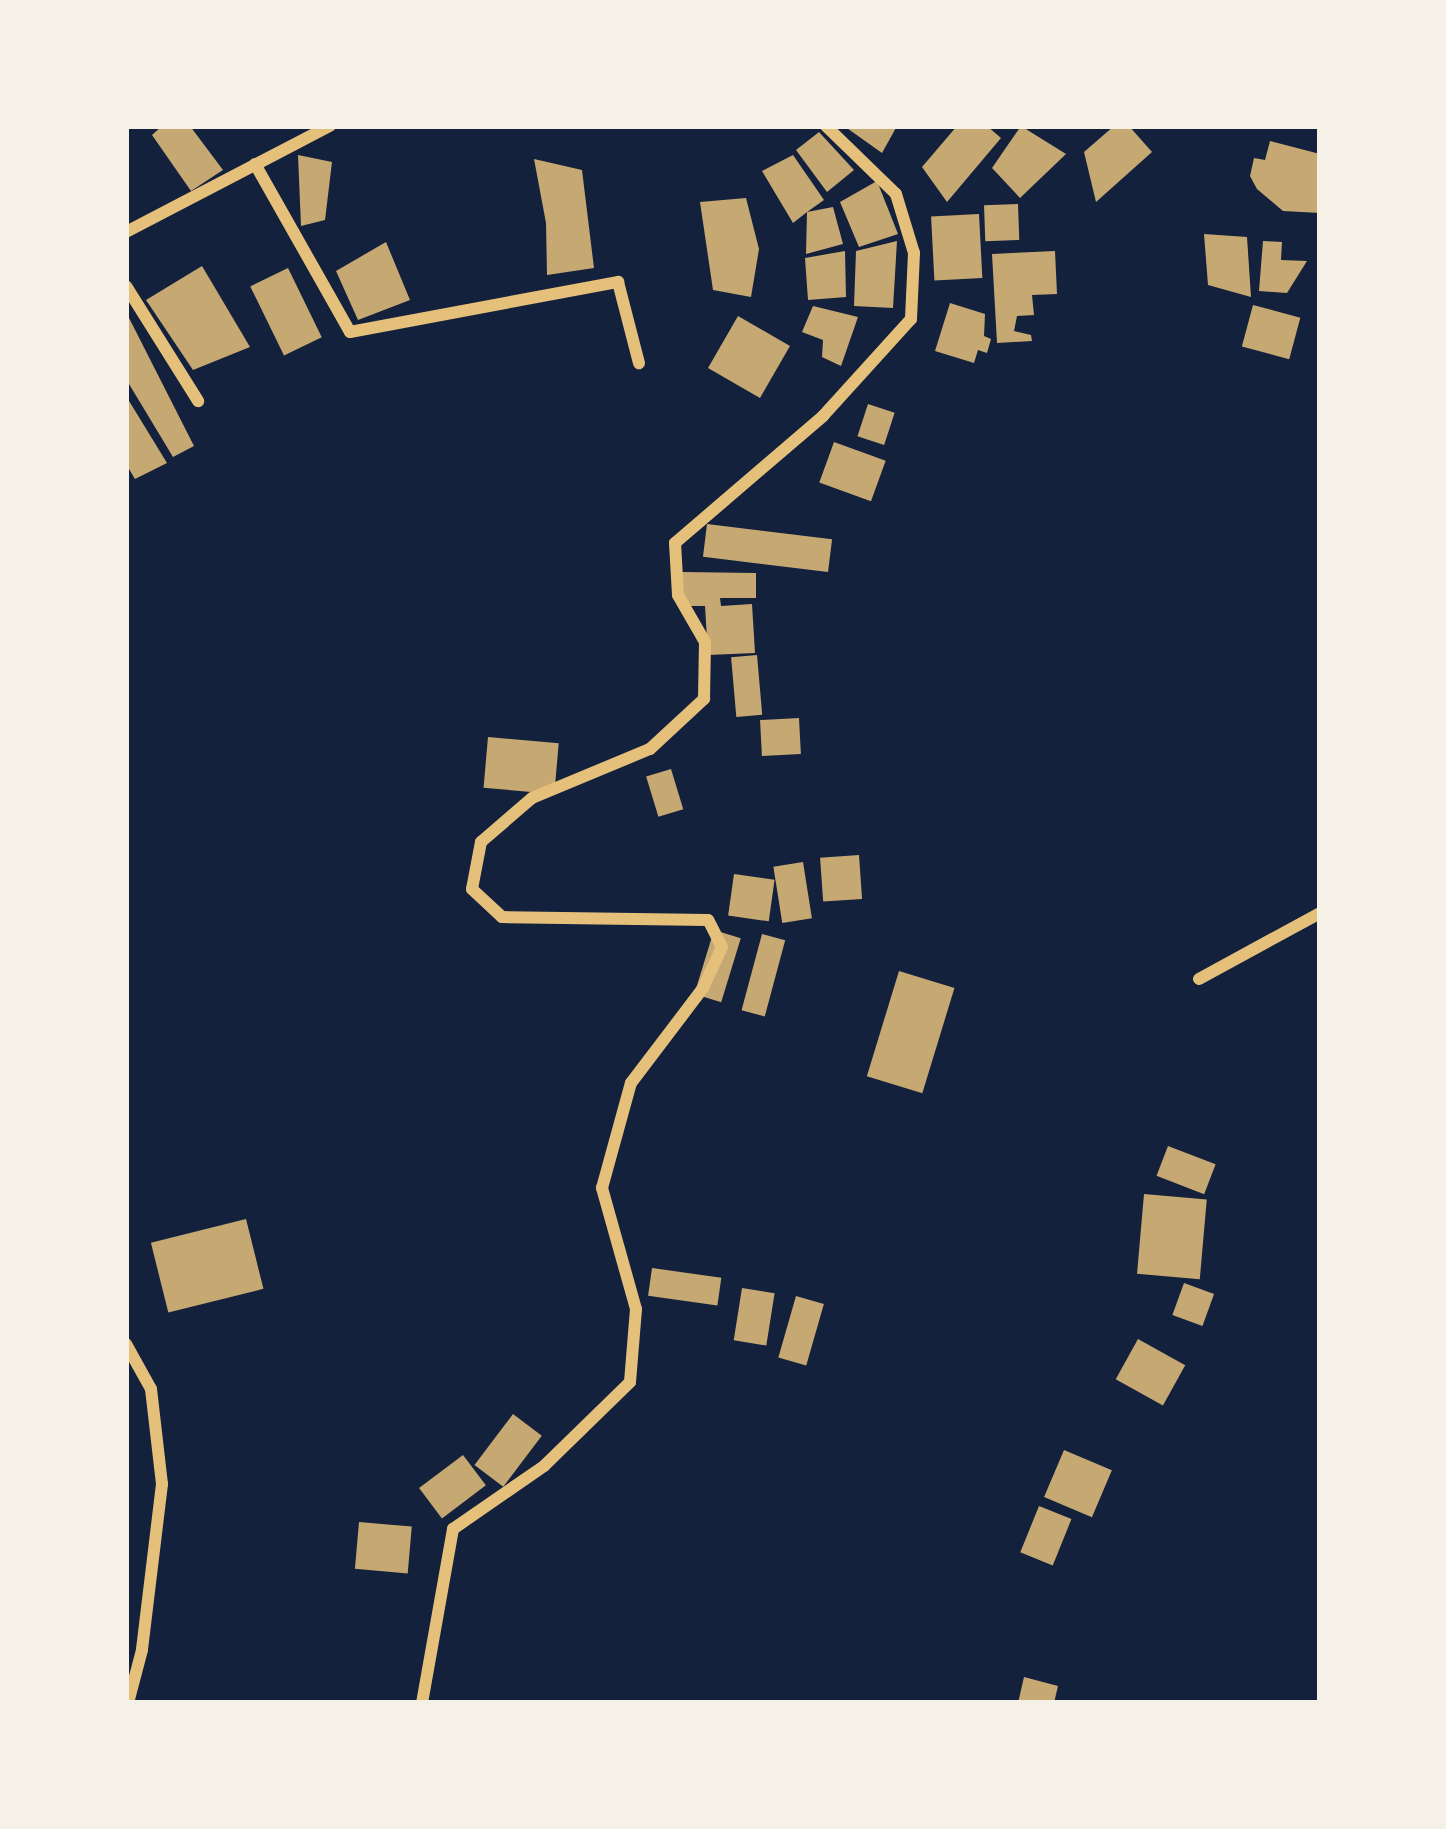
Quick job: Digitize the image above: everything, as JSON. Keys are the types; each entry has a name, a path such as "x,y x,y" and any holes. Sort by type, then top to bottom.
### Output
{"street":[{"path":"126,232 330,126"},
{"path":"422,1703 453,1529 544,1466 630,1382 636,1309 602,1188 631,1083 703,988 722,947 708,920 502,917 472,889 481,842 532,798 650,749 704,699 705,642 678,596 675,543 823,416 911,319 914,253 896,194 826,126"},
{"path":"255,164 350,332 618,282 639,364"},
{"path":"126,286 198,401"},
{"path":"1198,979 1320,913"},
{"path":"126,1344 151,1389 162,1484 142,1650 128,1703"}],"building":[{"path":"162,126 190,126 223,170 191,191 152,135"},
{"path":"844,126 897,126 882,153"},
{"path":"957,126 987,126 1001,138 947,202 922,167"},
{"path":"1021,126 1066,154 1020,198 992,168"},
{"path":"1114,126 1129,126 1152,152 1096,202 1084,152"},
{"path":"819,132 854,170 827,192 796,150"},
{"path":"1270,141 1320,154 1320,213 1283,211 1257,189 1250,176 1254,158 1265,160"},
{"path":"298,155 332,162 325,220 301,226"},
{"path":"793,155 824,200 793,223 762,171"},
{"path":"534,159 582,170 594,268 547,275 546,223"},
{"path":"877,181 898,234 859,247 840,202"},
{"path":"746,198 759,249 751,297 713,290 700,202"},
{"path":"1018,204 1019,240 985,241 984,205"},
{"path":"833,207 843,244 806,254 807,212"},
{"path":"979,214 982,278 934,280 931,217"},
{"path":"1204,234 1247,237 1251,297 1208,285"},
{"path":"897,241 893,308 854,306 856,251"},
{"path":"1263,241 1282,242 1281,260 1307,261 1287,293 1259,291"},
{"path":"386,242 410,300 358,320 336,271"},
{"path":"845,251 846,297 808,300 805,258"},
{"path":"1055,251 1057,294 1032,295 1034,315 1017,316 1014,331 1031,335 1032,341 997,343 992,254"},
{"path":"202,266 250,347 193,370 146,300"},
{"path":"288,268 322,337 284,356 250,286"},
{"path":"950,303 985,314 984,336 991,339 987,353 978,350 974,363 935,351"},
{"path":"1253,305 1300,318 1289,359 1242,347"},
{"path":"813,306 858,317 841,366 822,357 823,340 802,332"},
{"path":"126,312 194,446 173,457 126,379"},
{"path":"738,316 790,346 760,398 708,368"},
{"path":"126,396 167,463 135,479 126,464"},
{"path":"868,404 895,413 884,445 857,436"},
{"path":"834,442 886,461 871,501 819,482"},
{"path":"707,524 832,539 828,572 703,557"},
{"path":"682,572 756,573 756,598 720,598 721,606 752,604 755,653 708,655 705,606 682,606"},
{"path":"757,655 762,715 736,717 731,657"},
{"path":"799,718 801,754 762,756 760,720"},
{"path":"488,737 559,743 554,794 484,788"},
{"path":"671,769 683,809 658,817 646,777"},
{"path":"859,855 862,899 823,902 820,858"},
{"path":"803,862 812,918 782,923 773,867"},
{"path":"734,874 775,880 769,921 728,916"},
{"path":"714,930 741,938 721,1002 694,994"},
{"path":"762,934 785,940 765,1017 742,1010"},
{"path":"899,971 954,988 922,1093 867,1076"},
{"path":"1168,1146 1216,1164 1204,1194 1157,1176"},
{"path":"1144,1194 1207,1199 1200,1279 1137,1274"},
{"path":"246,1219 263,1289 168,1313 151,1243"},
{"path":"652,1268 721,1278 717,1305 648,1296"},
{"path":"1184,1283 1214,1294 1202,1326 1172,1315"},
{"path":"742,1288 775,1293 766,1346 734,1340"},
{"path":"796,1296 824,1304 806,1366 778,1358"},
{"path":"1138,1339 1185,1365 1163,1405 1116,1379"},
{"path":"513,1414 542,1436 503,1487 474,1465"},
{"path":"1064,1450 1112,1470 1092,1517 1044,1497"},
{"path":"463,1455 486,1485 442,1518 419,1488"},
{"path":"1039,1506 1071,1519 1053,1565 1020,1552"},
{"path":"359,1522 412,1527 408,1573 355,1569"},
{"path":"1024,1677 1058,1686 1054,1703 1018,1703"}]}
